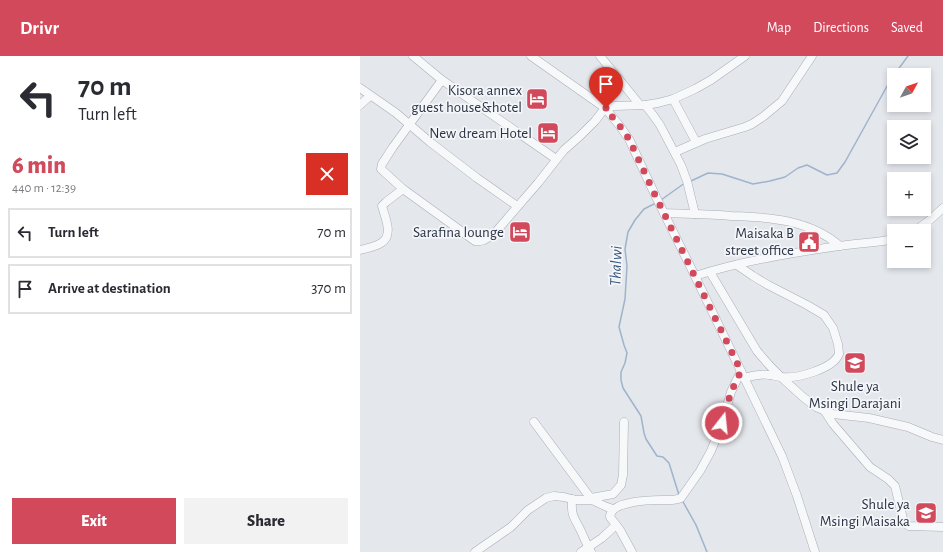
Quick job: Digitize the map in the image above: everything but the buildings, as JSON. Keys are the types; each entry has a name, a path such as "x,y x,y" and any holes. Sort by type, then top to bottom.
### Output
{"street":[{"path":"413,56 442,80 556,159"},
{"path":"600,56 653,115 675,152 684,172 695,214"},
{"path":"442,80 393,147 381,167 382,170 403,189 462,232 477,241 484,240 492,235 538,183 556,159 595,121 605,108 615,106 643,105 673,99 695,89 745,56"},
{"path":"675,152 718,134 745,127 764,116 782,101 812,56"},
{"path":"536,57 605,108 629,139 782,456 815,552"},
{"path":"360,88 396,113 409,125 477,178 517,206"},
{"path":"360,105 370,96"},
{"path":"673,99 696,142"},
{"path":"360,250 383,243 389,232 382,206 403,189"},
{"path":"925,224 940,215 943,208"},
{"path":"662,210 695,214 755,216 786,221 821,233 840,246"},
{"path":"695,276 773,257 887,240"},
{"path":"737,265 768,285 824,315 833,328 838,344 839,354 834,361 813,372 796,376 781,377 769,374 743,374"},
{"path":"710,272 757,351 781,377 816,407 833,414 869,418 908,427 943,440"},
{"path":"632,552 610,517 613,509 632,502 677,500 681,498 700,471 711,451 722,423 731,392 743,374"},
{"path":"824,410 870,467 888,479 895,486 904,523 909,526 943,527"},
{"path":"534,422 592,499 613,509"},
{"path":"476,552 511,527 528,510 546,498 554,496 572,500 592,499 613,494 621,485 623,475 624,422"},
{"path":"572,500 573,516 581,531 587,550 616,525"}],"waterway":[{"name":"Thalwi","path":"691,181 708,173 722,174 753,184 785,177 798,168 807,165 827,175 837,173 845,162 891,79 908,56"},
{"name":"Thalwi","path":"661,200 685,183"},
{"name":"Thalwi","path":"656,203 644,209 628,232 625,249 627,266 625,299 619,327 627,353 621,372 621,380 623,388 641,416 646,439 657,456 663,457 669,463 679,495"},
{"name":"Thalwi","path":"682,500 696,525 707,552"}],"place":[{"name":"Kisora annex guest house&hotel","path":"537,99"},
{"name":"New dream Hotel","path":"548,133"},
{"name":"Sarafina lounge","path":"520,232"},
{"name":"Maisaka B street office","path":"809,242"},
{"name":"Shule ya Msingi Darajani","path":"855,363"},
{"name":"Shule ya Msingi Maisaka","path":"926,513"}],"route":[{"path":"606,108 629,139 741,371 731,392 722,423"}]}
